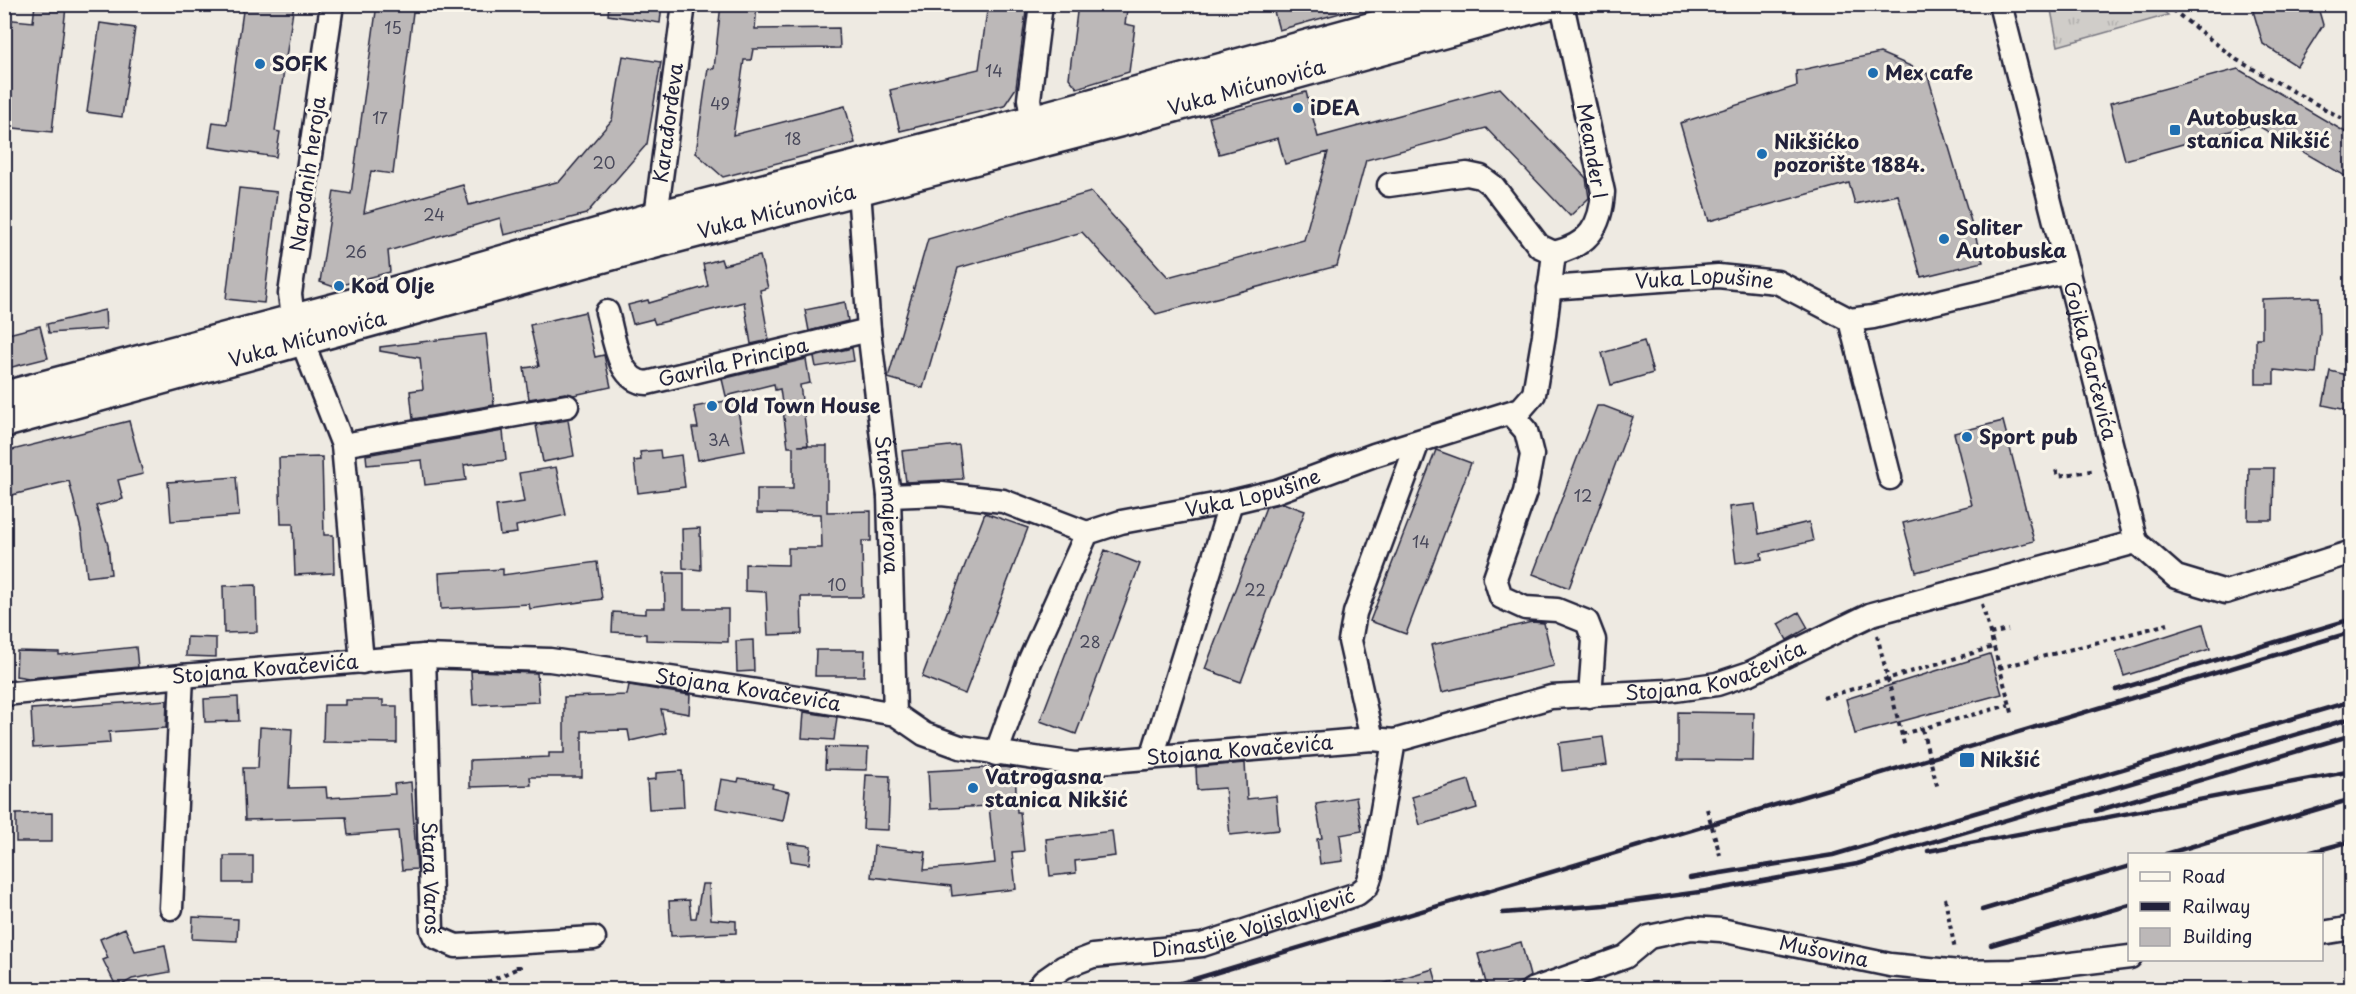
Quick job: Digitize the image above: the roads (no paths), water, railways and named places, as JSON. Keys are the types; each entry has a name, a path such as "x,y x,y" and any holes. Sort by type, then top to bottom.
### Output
{"main road":[{"name":"Vuka Mićunovića","path":"656,229 859,190 1034,132 1415,20 1455,4"},
{"name":"Vuka Mićunovića","path":"1415,20 1551,4"},
{"name":"Vuka Mićunovića","path":"4,423 297,330 656,229 1034,132"},
{"name":"Vuka Mićunovića","path":"4,396 297,330"}],"street":[{"name":"Narodnih heroja","path":"297,330 290,294 332,4"},
{"name":"Karađorđeva","path":"656,229 684,4"},
{"path":"1034,132 1029,94 1041,4"},
{"name":"Meander I","path":"1554,253 1582,243 1593,230 1602,211 1604,192 1562,4"},
{"name":"Gojka Garčevića","path":"2000,4 2136,542"},
{"path":"1389,185 1467,174 1481,177 1493,186 1539,246 1554,253"},
{"name":"Štrosmajerova","path":"859,190 869,330 889,496 895,714"},
{"name":"Vuka Lopušine","path":"1087,533 1120,522 1231,502 1277,491 1374,455 1521,409 1534,394 1554,253"},
{"path":"1890,478 1850,320 1874,317 2068,271"},
{"name":"Vuka Lopušine","path":"1549,288 1718,276 1777,282 1850,320"},
{"name":"Gavrila Principa","path":"607,312 625,372 637,383 647,383 869,330"},
{"path":"297,330 343,445 362,662"},
{"path":"343,445 567,406"},
{"path":"1510,413 1526,431 1532,455 1525,492 1495,578 1501,597 1525,608 1557,609 1587,622 1594,640 1590,696"},
{"path":"1383,740 1350,641 1355,613 1418,442"},
{"path":"889,496 942,494 1003,501 1087,533 1029,662 996,754"},
{"path":"1152,757 1231,502"},
{"path":"2136,542 2176,578 2226,591 2352,552"},
{"name":"Stojana Kovačevića","path":"4,694 182,676 424,656 550,660 751,689 895,714 924,734 960,747 1075,764 1383,740 1551,697 1590,696 1717,684 1750,673 1872,614 2136,542"},
{"name":"Stara Varoš","path":"424,656 432,930 435,938 456,946 594,938"},
{"path":"171,908 182,676"},
{"name":"Dinastije Vojislavljević","path":"1036,990 1044,981 1064,967 1094,956 1202,945 1357,894 1367,886 1371,874 1383,740"},
{"name":"Mušovina","path":"1532,990 1625,957 1649,937 1691,928 1721,930 1971,978 2128,957"},
{"path":"2323,933 2352,928"}],"railway":[{"path":"2116,690 2352,619"},
{"path":"1158,990 2352,632"},
{"path":"1690,878 1833,855 2352,701"},
{"path":"1503,913 1604,905 1707,891 1857,864 2352,718"},
{"path":"2096,811 2352,735"},
{"path":"1928,851 2352,771"},
{"path":"2169,853 2352,799"},
{"path":"2308,853 2352,841"},
{"path":"1982,910 2128,867"},
{"path":"1991,945 2128,906"}],"place":[{"name":"SOFK","path":"260,64"},
{"name":"Mex cafe","path":"1873,73"},
{"name":"iDEA","path":"1298,108"},
{"name":"Autobuska stanica Nikšić","path":"2175,130"},
{"name":"Nikšićko pozorište 1884.","path":"1762,154"},
{"name":"Soliter Autobuska","path":"1944,239"},
{"name":"Kod Olje","path":"339,286"},
{"name":"Old Town House","path":"712,406"},
{"name":"Sport pub","path":"1967,437"},
{"name":"Nikšić","path":"1967,760"},
{"name":"Vatrogasna stanica Nikšić","path":"973,788"}]}
